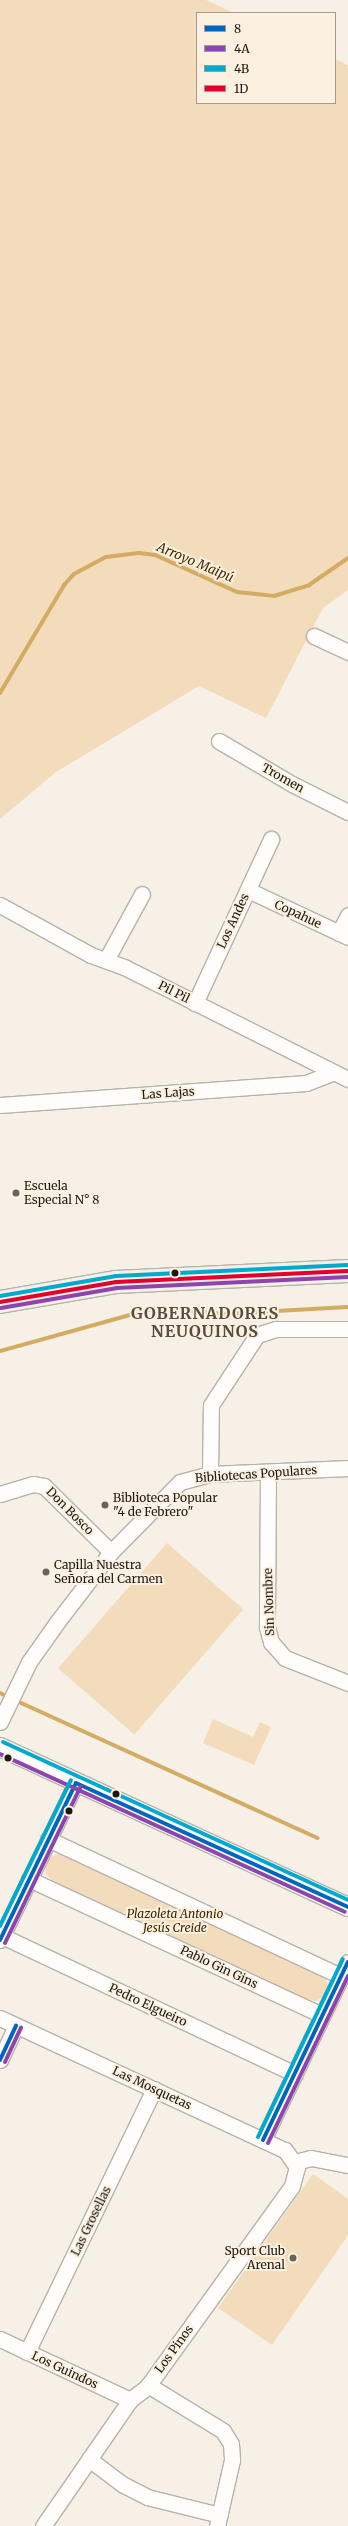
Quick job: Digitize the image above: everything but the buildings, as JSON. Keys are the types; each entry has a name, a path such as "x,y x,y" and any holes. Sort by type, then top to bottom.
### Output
{"main road":[{"path":"0,1302 116,1282 348,1271"}],"street":[{"path":"314,636 348,652"},
{"name":"Tromen","path":"219,741 292,784 348,812"},
{"name":"Los Andes","path":"195,1003 271,839"},
{"name":"Copahue","path":"248,890 344,935"},
{"path":"106,960 142,894"},
{"name":"Pil Pil","path":"0,905 106,960 348,1079"},
{"path":"344,935 348,915"},
{"name":"Las Lajas","path":"0,1105 306,1083 334,1072"},
{"path":"210,1474 211,1406 253,1340 269,1329 348,1329"},
{"name":"Bibliotecas Populares","path":"0,1722 35,1653 111,1552 180,1482 210,1474 268,1473 348,1468"},
{"name":"Sin Nombre","path":"268,1473 268,1627 271,1642 285,1658 348,1683"},
{"name":"Don Bosco","path":"0,1494 33,1484 44,1486 111,1552"},
{"path":"0,1747 348,1907"},
{"path":"1,1938 76,1782"},
{"path":"48,1839 341,1976"},
{"name":"Pablo Gin Gins","path":"29,1878 322,2015"},
{"name":"Pedro Elgueiro","path":"1,1938 295,2074"},
{"path":"263,2140 348,1962"},
{"name":"Las Mosquetas","path":"0,2018 263,2140 289,2153 296,2164"},
{"path":"0,2060 16,2025"},
{"name":"Las Grosellas","path":"27,2352 154,2089"},
{"path":"296,2164 311,2158 348,2165"},
{"name":"Los Pinos","path":"43,2526 130,2400 148,2385 292,2186 296,2164"},
{"name":"Los Guindos","path":"0,2339 130,2400"},
{"path":"89,2458 122,2484 148,2497 218,2521 232,2460 231,2444 223,2432 148,2385"}],"green space":[{"path":"0,0 206,0 232,12 196,12 196,104 336,104 336,59 348,65 348,590 323,608 266,718 199,686 56,772 0,819"},
{"path":"167,1543 243,1609 134,1735 58,1668"},
{"path":"213,1719 253,1737 260,1722 271,1727 254,1765 203,1743"},
{"name":"Plazoleta Antonio Jesús Creide","path":"60,1853 325,1977 328,1986 324,1996 316,2001 307,1999 53,1881 46,1874 45,1865 50,1857"},
{"name":"Sport Club Arenal","path":"313,2174 348,2199 348,2235 272,2345 218,2308"}],"waterway":[{"name":"Arroyo Maipú","path":"0,693 64,585 74,574 106,557 139,553 155,555 237,592 274,596 309,585 348,558"},
{"path":"163,1308 225,1314 348,1307"},
{"path":"0,1351 155,1308"},
{"path":"0,1693 4,1695"},
{"path":"19,1702 317,1838"}],"transit line":[{"name":"4B","path":"0,1296 116,1276 348,1265"},
{"name":"1D","path":"0,1302 116,1282 348,1271"},
{"name":"4A","path":"1,1308 117,1288 348,1277"},
{"name":"4B","path":"3,1742 348,1900"},
{"name":"4A","path":"0,1754 345,1912"},
{"name":"4B","path":"0,1926 71,1780"},
{"name":"8","path":"76,1783 348,1907"},
{"name":"8","path":"0,1940 76,1783"},
{"name":"4A","path":"5,1943 81,1786"},
{"name":"4B","path":"258,2137 343,1959"},
{"name":"8","path":"263,2140 348,1962"},
{"name":"4A","path":"268,2143 348,1976"},
{"name":"8","path":"0,2060 16,2025"},
{"name":"4A","path":"5,2062 21,2027"}],"place":[{"name":"Escuela Especial N° 8","path":"16,1193"},
{"name":"Biblioteca Popular \"4 de Febrero\"","path":"105,1505"},
{"name":"Capilla Nuestra Señora del Carmen","path":"46,1572"},
{"name":"Sport Club Arenal","path":"293,2258"}],"district":[{"name":"GOBERNADORES NEUQUINOS","path":"205,1322"}]}
